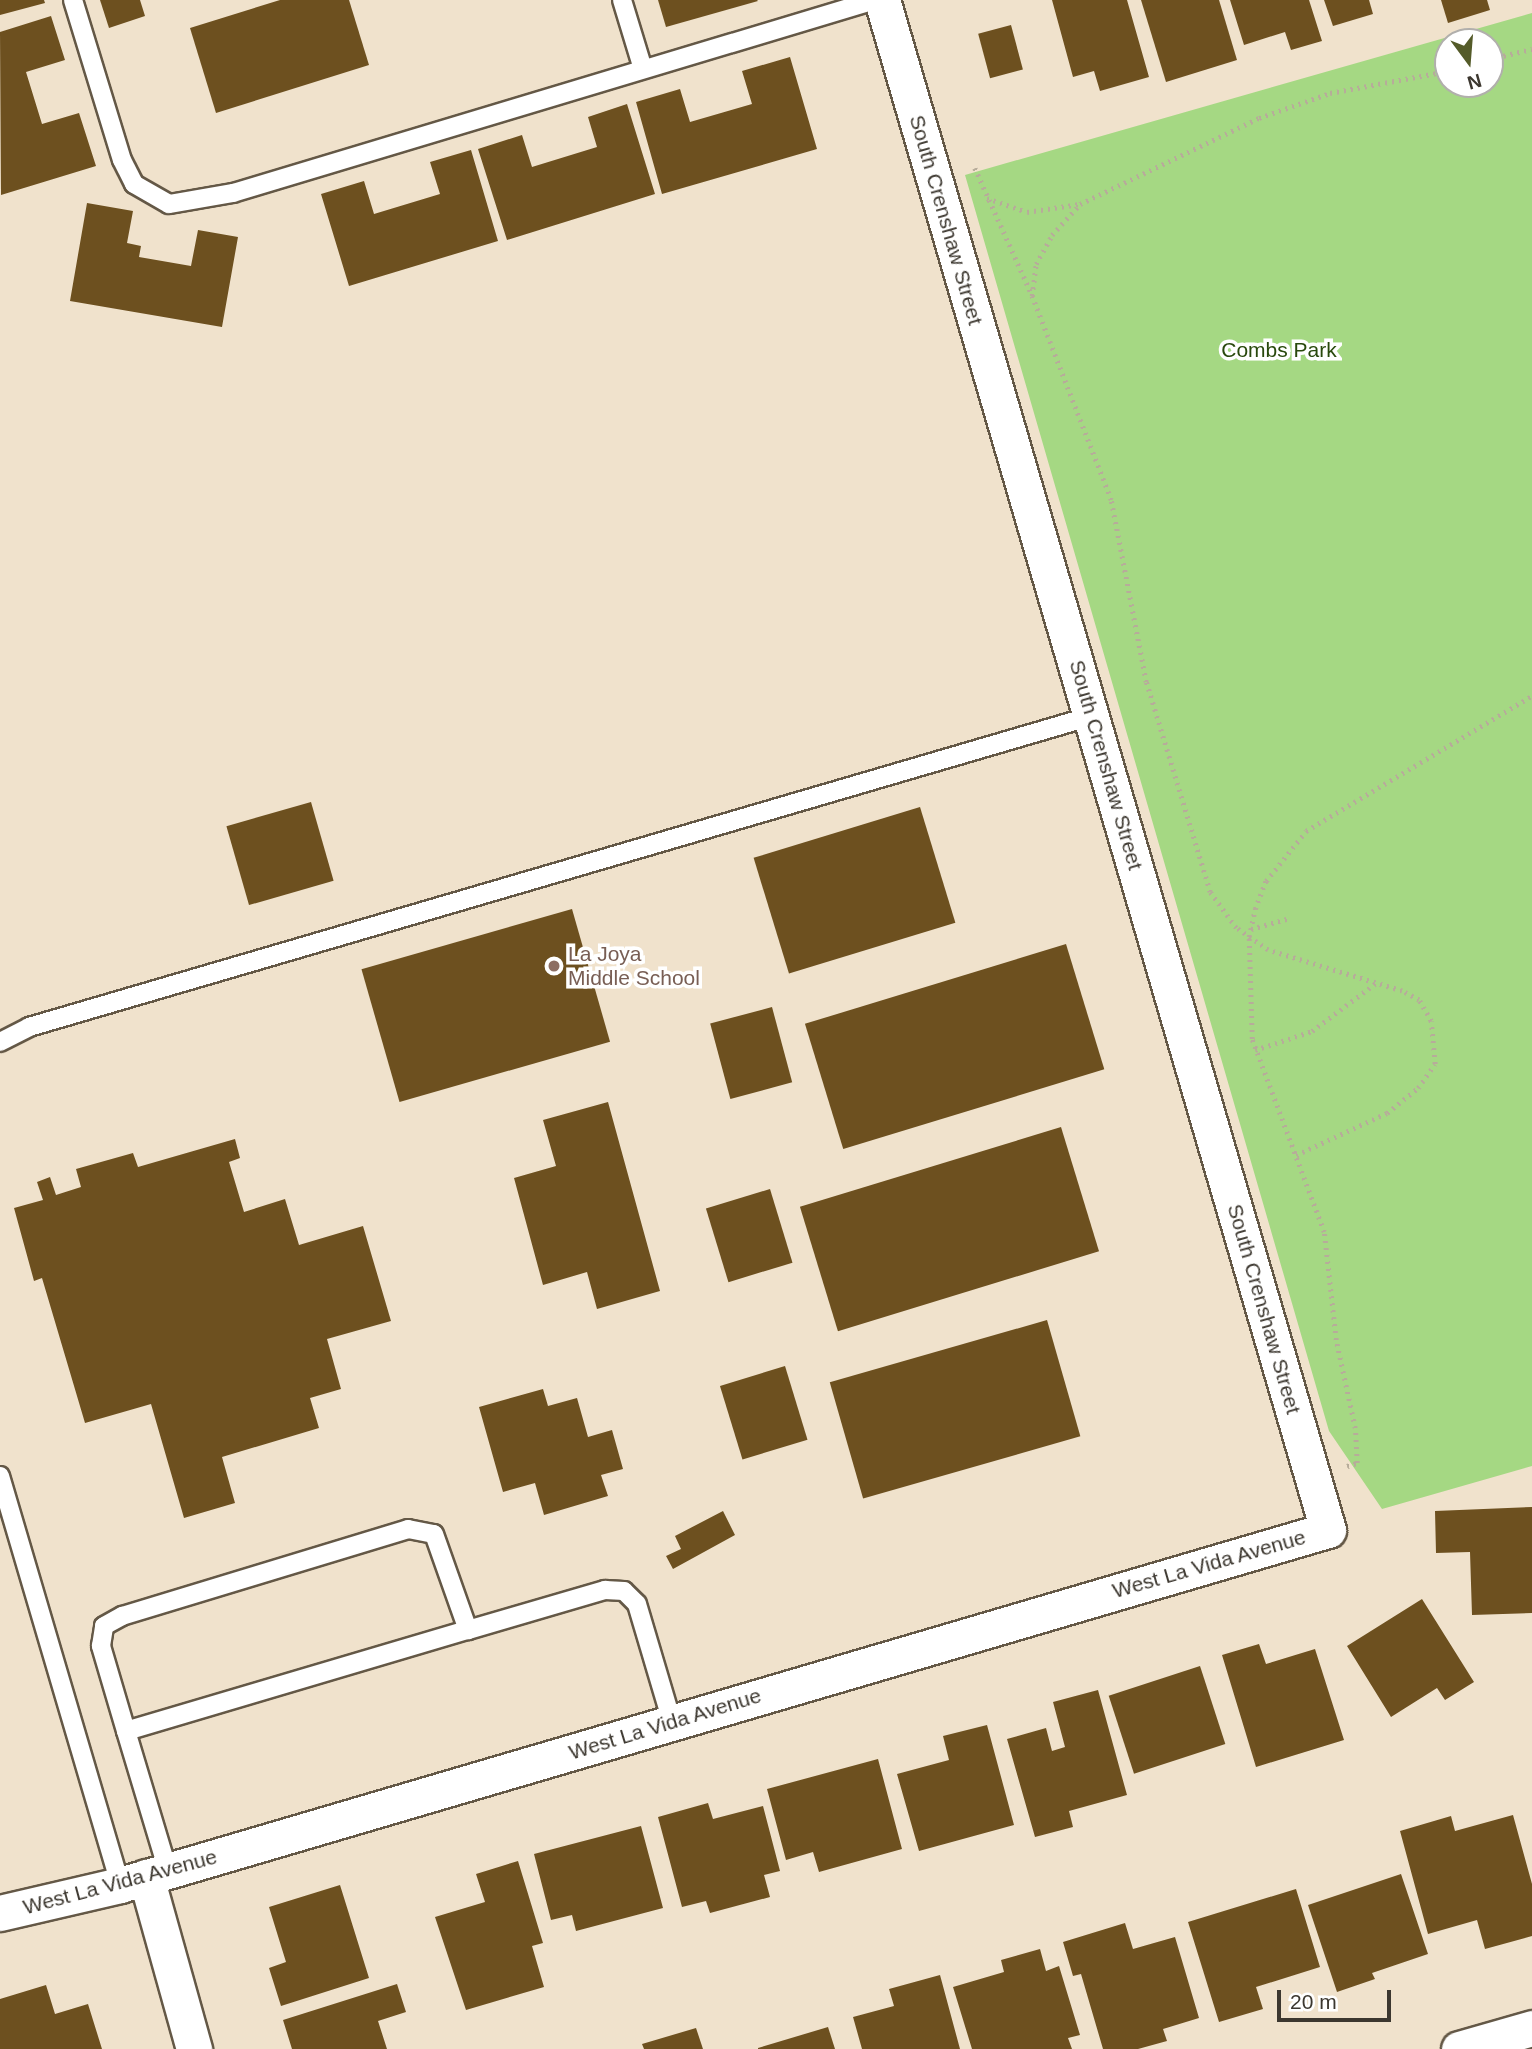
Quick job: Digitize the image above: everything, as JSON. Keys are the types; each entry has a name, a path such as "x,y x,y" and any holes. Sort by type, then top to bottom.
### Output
{"street":[{"name":"South Crenshaw Street","path":"882,0 1328,1530"},
{"name":"West La Vida Avenue","path":"0,1913 145,1878 1328,1530"},
{"path":"145,1878 194,2049"},
{"path":"1459,2049 1532,2028"}],"lane":[{"path":"73,0 122,160 134,184 169,204 208,200 875,0"},
{"path":"622,0 643,69"},
{"path":"0,1042 29,1027 1092,716"},
{"path":"0,1476 145,1878"},
{"path":"145,1878 142,1788 101,1646 104,1626 122,1616 408,1529 434,1534 468,1630"},
{"path":"126,1731 605,1590 624,1591 637,1604 672,1722"}],"path":[{"path":"1504,55 1532,50"},
{"path":"985,197 1027,212 1080,204 1290,104 1434,74"},
{"path":"975,169 985,197 1032,296 1111,500 1146,682 1195,854 1222,912 1268,950 1377,982 1419,1000 1431,1021 1435,1064 1418,1088 1387,1113 1296,1155"},
{"path":"1032,296 1035,264 1052,234 1080,204"},
{"path":"1312,1476 1357,1463 1356,1452 1324,1232 1255,1050 1249,937 1251,929 1266,881 1306,831 1532,696"},
{"path":"1251,929 1290,918"},
{"path":"1255,1050 1312,1031 1377,982"}],"green space":[{"name":"Combs Park","path":"1532,13 1532,1466 1382,1509 1329,1431 965,175 1434,41 1434,98 1504,98 1504,28 1480,28"}],"building":[{"path":"0,0 44,0 45,3 0,15"},
{"path":"100,0 140,0 145,16 109,28"},
{"path":"280,0 349,0 369,65 216,113 190,28"},
{"path":"658,0 757,0 758,1 666,27"},
{"path":"1052,0 1127,0 1149,77 1100,91 1094,71 1073,77"},
{"path":"1141,0 1219,0 1237,60 1166,82"},
{"path":"1230,0 1309,0 1322,41 1291,50 1285,32 1244,45"},
{"path":"1324,0 1369,0 1373,14 1333,26"},
{"path":"1441,0 1487,0 1490,10 1448,23"},
{"path":"51,16 65,60 26,72 42,124 79,113 96,166 1,195 0,32"},
{"path":"1011,25 1023,69 990,78 978,34"},
{"path":"790,57 817,149 662,194 636,102 680,89 690,122 752,104 742,71"},
{"path":"627,104 655,194 507,240 478,149 522,135 532,167 597,147 588,117"},
{"path":"471,150 498,241 349,286 321,194 364,181 374,214 440,194 430,162"},
{"path":"87,203 133,211 127,243 141,246 139,257 191,266 198,230 238,237 222,327 70,301"},
{"path":"311,802 334,881 249,905 226,826"},
{"path":"920,807 955,923 789,974 754,858"},
{"path":"572,909 610,1042 400,1102 361,969"},
{"path":"1066,944 1104,1069 843,1149 805,1024"},
{"path":"772,1007 792,1082 730,1099 710,1024"},
{"path":"608,1102 660,1291 597,1309 587,1272 543,1285 514,1178 556,1166 543,1120"},
{"path":"1061,1127 1099,1251 838,1331 800,1207"},
{"path":"235,1139 240,1158 229,1162 244,1212 285,1199 299,1245 363,1226 391,1321 327,1339 341,1389 310,1398 319,1428 222,1457 235,1503 184,1518 151,1404 85,1423 42,1278 34,1281 14,1208 43,1200 37,1182 50,1177 56,1195 81,1187 76,1169 133,1153 138,1167"},
{"path":"770,1189 793,1263 728,1282 706,1209"},
{"path":"1047,1320 1080,1436 863,1499 830,1382"},
{"path":"785,1366 808,1440 742,1460 720,1386"},
{"path":"543,1389 548,1406 577,1398 588,1437 612,1430 623,1469 601,1475 608,1496 544,1515 535,1483 503,1492 479,1407"},
{"path":"1532,1507 1532,1613 1472,1615 1470,1552 1436,1553 1435,1511"},
{"path":"723,1511 735,1535 673,1569 666,1556 681,1549 675,1536"},
{"path":"1422,1599 1474,1682 1445,1700 1437,1688 1391,1717 1347,1646"},
{"path":"1259,1644 1266,1664 1315,1649 1344,1740 1256,1767 1222,1655"},
{"path":"1200,1666 1225,1744 1134,1774 1109,1696"},
{"path":"1098,1690 1127,1795 1069,1811 1073,1827 1035,1837 1007,1739 1046,1728 1052,1751 1065,1747 1053,1702"},
{"path":"987,1725 1014,1825 919,1851 897,1774 949,1760 943,1736"},
{"path":"878,1759 902,1849 819,1872 813,1852 786,1860 767,1789"},
{"path":"708,1803 713,1819 763,1806 780,1871 764,1875 770,1897 710,1913 706,1901 682,1907 658,1817"},
{"path":"1513,1815 1532,1884 1532,1936 1485,1949 1477,1920 1428,1934 1400,1831 1451,1816 1455,1831"},
{"path":"641,1826 663,1908 576,1931 572,1915 551,1920 534,1854"},
{"path":"518,1861 543,1943 532,1946 544,1987 466,2010 435,1917 485,1902 476,1874"},
{"path":"1401,1874 1428,1954 1372,1973 1375,1979 1337,1992 1308,1905"},
{"path":"340,1885 369,1978 281,2006 269,1968 286,1962 269,1907"},
{"path":"1296,1889 1320,1967 1256,1987 1263,2009 1219,2022 1188,1922"},
{"path":"1125,1923 1133,1949 1175,1937 1199,2018 1163,2029 1167,2041 1138,2049 1103,2049 1081,1974 1073,1976 1063,1942"},
{"path":"1040,1949 1046,1971 1059,1966 1080,2035 1068,2038 1072,2049 972,2049 953,1987 1004,1972 1001,1960"},
{"path":"940,1975 960,2049 862,2049 853,2017 894,2006 889,1989"},
{"path":"397,1984 406,2012 378,2021 387,2049 292,2049 283,2020"},
{"path":"46,1985 55,2014 88,2004 102,2049 0,2049 0,1999"},
{"path":"828,2027 835,2049 758,2049 758,2048"},
{"path":"696,2028 703,2049 644,2049 642,2044"}],"place":[{"name":"La Joya Middle School","path":"554,966"}]}
